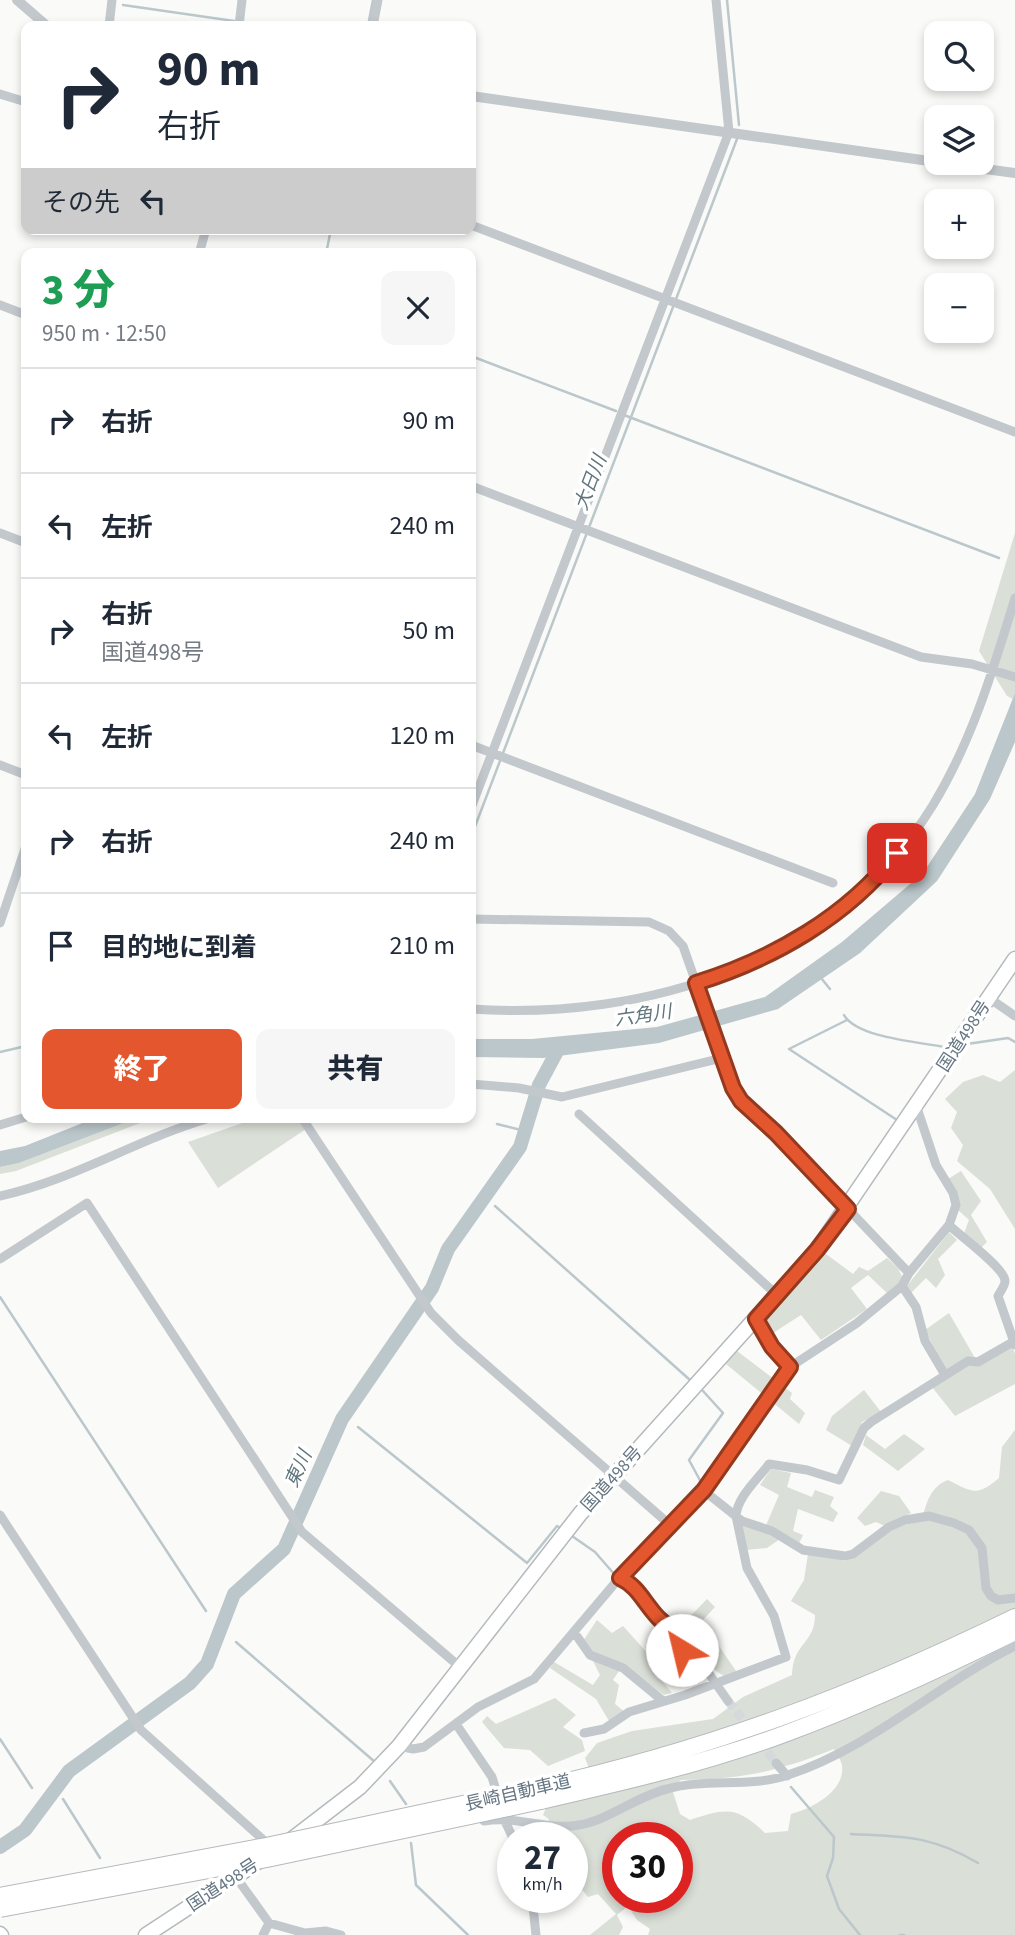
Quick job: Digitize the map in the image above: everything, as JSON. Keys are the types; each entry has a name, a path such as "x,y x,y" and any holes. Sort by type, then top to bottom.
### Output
{"highway":[{"name":"国道498号","path":"146,1935 276,1850 360,1787 399,1746 580,1514 817,1250 917,1108 1015,959"},
{"name":"長崎自動車道","path":"0,1909 267,1859 540,1795 779,1720 928,1659 1015,1617"},
{"name":"長崎自動車道","path":"0,1896 540,1795 634,1780 785,1734 936,1671 1015,1632"}],"street":[{"path":"17,0 41,21"},
{"path":"110,21 112,0"},
{"path":"240,21 242,0"},
{"path":"374,21 378,0"},
{"path":"476,795 729,132 716,0"},
{"path":"0,94 21,100"},
{"path":"476,97 924,160"},
{"path":"994,170 1015,173"},
{"path":"476,227 1015,432"},
{"path":"0,305 21,313"},
{"path":"476,488 921,657 972,664 1015,677"},
{"path":"0,533 21,541"},
{"path":"476,1009 553,1010 635,1001 697,985 727,974 790,943 844,906 886,867 921,823 945,783 976,717 994,670 1015,598"},
{"path":"476,747 833,883"},
{"path":"0,765 21,773"},
{"path":"0,923 21,861"},
{"path":"476,919 649,922 669,931 683,946 733,1088 741,1101 776,1133 909,1273"},
{"path":"989,998 1015,1016"},
{"path":"476,1084 519,1088 562,1097 721,1055"},
{"path":"399,1746 413,1749 424,1747 478,1707 534,1679 620,1578 704,1490 790,1367 857,1323 902,1286 909,1273 949,1225 956,1205 953,1193 936,1166 917,1108"},
{"path":"579,1114 777,1295"},
{"path":"0,1125 21,1119"},
{"path":"0,1196 66,1177 145,1139 195,1123"},
{"path":"305,1123 421,1297 458,1340 669,1524"},
{"path":"0,1259 87,1203 302,1532 460,1667"},
{"path":"584,1734 604,1729 629,1712 786,1657 774,1616 747,1568 736,1516 746,1493 769,1464 807,1470 839,1480 864,1428 968,1361 978,1363 1014,1343 998,1296 1005,1283 1004,1277 987,1256 976,1252 949,1225"},
{"path":"902,1286 916,1307 925,1341 945,1375"},
{"path":"756,1319 772,1347 790,1367"},
{"path":"704,1490 736,1516 803,1549 845,1556 853,1554 890,1527 905,1520 929,1516 954,1523 969,1530 982,1548 986,1588 991,1596 998,1600 1015,1598"},
{"path":"0,1515 141,1730 276,1850"},
{"path":"620,1578 640,1594 646,1606 662,1623 674,1630 682,1650 718,1683 728,1701"},
{"path":"574,1632 590,1655 622,1668 663,1701"},
{"path":"253,1866 284,1863 326,1852 495,1819 575,1826 664,1789 787,1776 868,1736 974,1668 1015,1646"},
{"path":"456,1724 492,1777 505,1822"},
{"path":"776,1763 787,1776"},
{"path":"236,1877 269,1923 305,1933 326,1931 341,1935"},
{"path":"534,1913 536,1935"},
{"path":"263,1935 269,1923"}],"shaded area":[{"path":"1015,533 1013,699 1007,696 979,651"},
{"path":"1015,693 1015,742 990,799 937,881 860,953 778,1009 659,1043 543,1058 476,1057 476,1039 532,1039 657,1027 765,997 842,942 923,873 975,794"},
{"path":"1015,1070 1015,1229 990,1189 957,1161 963,1145 951,1128 957,1112 945,1099 963,1082 983,1075 1000,1082"},
{"path":"82,1123 124,1123 19,1163 0,1167 0,1151 25,1146"},
{"path":"124,1123 140,1123 16,1171 0,1174 0,1167 19,1163"},
{"path":"242,1123 302,1123 306,1129 218,1188 188,1142"},
{"path":"961,1171 981,1201 971,1215 987,1242 979,1250 963,1236 969,1220 957,1209 948,1179"},
{"path":"949,1232 957,1240 938,1259 945,1275 936,1288 926,1278 911,1293 907,1286"},
{"path":"826,1254 853,1274 859,1267 868,1271 887,1258 898,1268 903,1279 888,1294 868,1275 851,1288 867,1309 821,1340 801,1315 770,1335 763,1324"},
{"path":"949,1313 979,1365 1012,1345 1015,1354 1015,1384 955,1416 932,1387 948,1376 925,1330"},
{"path":"737,1351 792,1393 790,1399 805,1413 799,1424 726,1364"},
{"path":"864,1390 881,1412 862,1422 852,1446 826,1430 832,1416"},
{"path":"1015,1430 1015,1935 648,1935 650,1929 637,1920 632,1913 693,1913 693,1822 602,1822 602,1898 598,1894 588,1897 588,1822 548,1822 549,1819 543,1815 546,1808 598,1792 585,1758 597,1743 632,1731 713,1719 743,1697 792,1675 796,1656 814,1625 815,1615 791,1601 804,1580 808,1554 827,1555 844,1561 857,1556 891,1529 922,1520 933,1491 942,1483 948,1480 974,1491 985,1488 999,1478 1002,1447","holes":["834,1749 840,1759 842,1774 839,1783 817,1803 791,1814 788,1831 765,1833 746,1818 730,1812 713,1813 690,1820 680,1814 672,1789 681,1780 759,1773"]},
{"path":"904,1434 925,1449 898,1471 863,1445 866,1435 885,1449"},
{"path":"771,1469 791,1473 787,1487 812,1497 815,1490 834,1497 830,1506 838,1513 833,1522 798,1509 793,1531 803,1535 797,1548 780,1539 767,1548 746,1550 742,1524 764,1530 779,1495 760,1485"},
{"path":"881,1491 899,1496 911,1513 885,1526 876,1522 865,1526 857,1518"},
{"path":"707,1599 715,1607 702,1621 736,1671 725,1677 685,1649 679,1628"},
{"path":"597,1620 612,1633 623,1626 660,1667 655,1672 672,1693 664,1695 623,1665 613,1680 619,1685 615,1704 626,1713 609,1721 596,1699 550,1668 554,1662 593,1685 600,1675 583,1641"},
{"path":"555,1698 576,1715 563,1727 582,1740 585,1751 548,1766 530,1750 504,1748 482,1722 487,1716 496,1724"},
{"path":"619,1913 617,1915 623,1927 619,1935 590,1935"}],"waterway":[{"path":"369,21 373,0"},
{"name":"大日川","path":"727,0 739,125"},
{"path":"123,5 234,21"},
{"name":"大日川","path":"476,824 737,139"},
{"path":"327,248 330,235"},
{"path":"476,358 616,411"},
{"path":"624,415 999,558"},
{"path":"821,978 830,989"},
{"path":"844,1015 851,1023 875,1034 944,1047"},
{"path":"847,1020 789,1049 897,1120"},
{"path":"967,1044 1008,1038 1015,1042"},
{"name":"東川","path":"0,1847 25,1830 69,1771 190,1683 207,1664 234,1594 284,1549 342,1419 432,1288 448,1249 520,1147 539,1085 561,1044"},
{"name":"大日川","path":"0,1052 21,1047"},
{"path":"497,1124 525,1131"},
{"path":"495,1206 690,1380"},
{"path":"0,1297 206,1611"},
{"path":"685,1503 702,1484 689,1460 723,1413 703,1391"},
{"path":"358,1427 527,1563 557,1526 561,1528"},
{"path":"572,1536 595,1552 615,1575"},
{"path":"640,1602 652,1620"},
{"path":"657,1626 669,1632"},
{"path":"236,1642 375,1762"},
{"path":"0,1739 32,1788"},
{"path":"390,1781 406,1804"},
{"path":"791,1787 834,1837 833,1858 827,1876 839,1909 860,1935"},
{"path":"63,1799 100,1858"},
{"path":"851,1834 931,1842 978,1863"},
{"path":"411,1843 416,1885 468,1935"}],"tunnel":[{"path":"728,1701 751,1730"},
{"path":"759,1741 776,1763"}],"route":[{"path":"682,1650 679,1635 662,1623 646,1606 640,1594 620,1578 637,1557 704,1490 790,1367 772,1347 756,1319 817,1250 848,1209 776,1133 741,1101 733,1088 696,983 727,974 790,943 825,920 866,887 897,853"}],"water label":[{"name":"六角川","path":"643,1016"}]}
